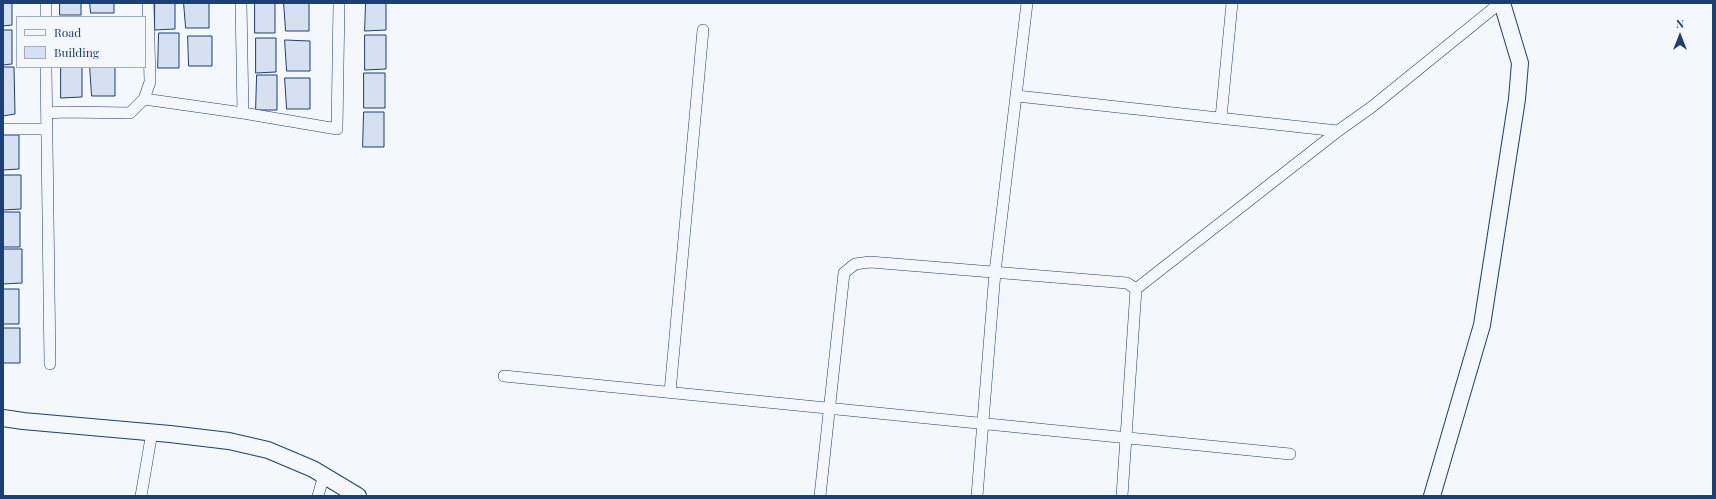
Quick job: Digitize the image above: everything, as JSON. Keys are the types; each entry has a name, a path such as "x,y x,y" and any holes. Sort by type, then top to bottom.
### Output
{"street":[{"path":"46,3 46,16"},
{"path":"47,113 130,113 144,99 150,82 148,3"},
{"path":"241,3 243,113"},
{"path":"144,99 243,113 337,129 339,3"},
{"path":"977,496 995,272 1027,3"},
{"path":"1221,118 1232,3"},
{"path":"1122,496 1136,289 1338,131 1373,106 1501,3 1520,63 1517,99 1482,325 1432,496"},
{"path":"670,392 703,30"},
{"path":"46,68 50,364"},
{"path":"1017,96 1338,131"},
{"path":"3,129 47,129"},
{"path":"820,496 844,273 855,264 870,262 1127,283 1136,289"},
{"path":"504,376 1290,454"},
{"path":"3,418 23,422 152,432 229,441 268,450 313,468 358,496"},
{"path":"141,496 152,432"},
{"path":"318,496 324,475"}],"building":[{"path":"3,3 12,3 12,25 3,26"},
{"path":"60,3 81,3 81,15 60,15"},
{"path":"90,3 114,3 114,13 91,13"},
{"path":"155,3 175,3 175,29 155,30"},
{"path":"184,3 209,3 209,28 186,28"},
{"path":"255,3 275,3 275,33 255,33"},
{"path":"284,3 309,3 309,31 286,31"},
{"path":"366,3 386,3 386,30 365,31"},
{"path":"3,30 12,30 12,64 3,65"},
{"path":"159,33 179,33 179,68 158,68"},
{"path":"365,35 386,35 386,69 365,70"},
{"path":"188,36 212,36 212,66 189,66"},
{"path":"256,38 276,38 276,72 256,73"},
{"path":"285,40 310,41 310,71 287,71"},
{"path":"3,67 14,67 15,114 3,116"},
{"path":"61,68 82,68 82,97 61,98"},
{"path":"90,68 115,68 115,96 92,96"},
{"path":"364,73 385,73 385,108 364,108"},
{"path":"257,75 277,75 277,110 256,110"},
{"path":"285,78 310,78 310,109 287,109"},
{"path":"364,112 384,112 384,147 363,147"},
{"path":"3,135 19,135 19,169 3,170"},
{"path":"3,175 21,175 21,209 3,210"},
{"path":"3,212 20,212 20,247 3,247"},
{"path":"3,249 22,249 22,283 3,284"},
{"path":"3,289 19,289 19,324 3,324"},
{"path":"3,328 20,328 20,363 3,363"}]}
